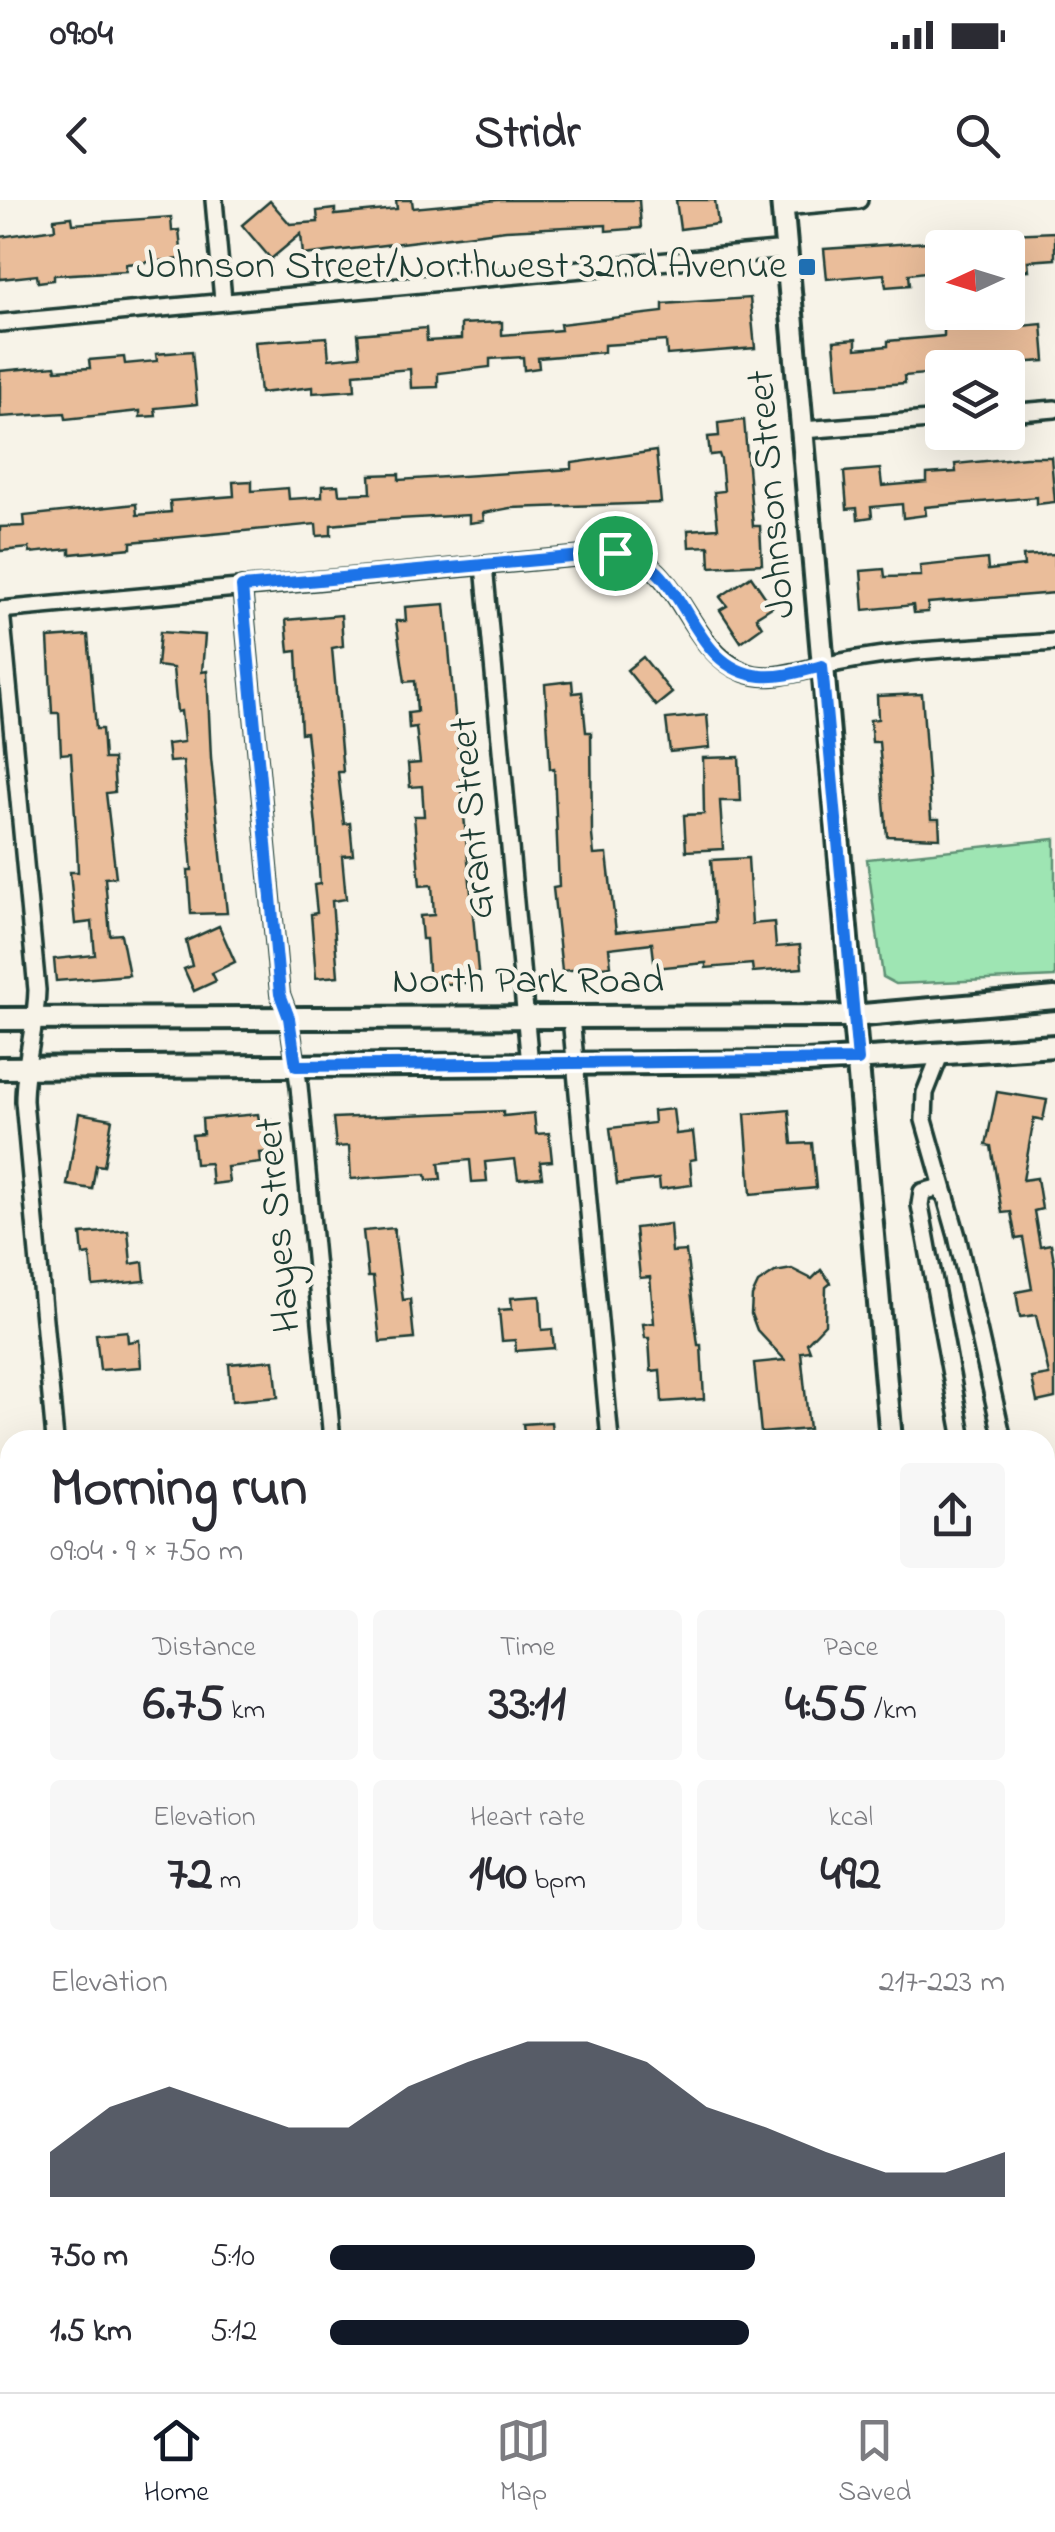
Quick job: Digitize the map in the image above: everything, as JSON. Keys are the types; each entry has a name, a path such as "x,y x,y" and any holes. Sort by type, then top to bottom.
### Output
{"street":[{"path":"214,200 223,300"},
{"path":"783,203 859,200"},
{"name":"Johnson Street","path":"783,203 890,1430"},
{"path":"0,322 787,250"},
{"path":"1025,412 1055,409"},
{"path":"802,430 925,420"},
{"path":"54,1430 27,1148 24,1068 36,1019 37,990 1,610 615,553 634,555 662,575 698,633 727,663 749,674 769,676 864,656 1055,642"},
{"name":"Grant Street","path":"484,565 530,1065"},
{"name":"Hayes Street","path":"242,587 280,994 289,1018 296,1066 331,1430"},
{"name":"North Park Road","path":"0,1020 852,1016 1055,998"},
{"path":"571,1016 609,1430"},
{"name":"North Park Road","path":"0,1068 858,1060 1055,1046"},
{"path":"940,1056 925,1093 923,1110 1001,1430"},
{"path":"946,1196 937,1188 922,1192 920,1205 961,1430"}],"green space":[{"path":"1055,839 1055,977 896,984 883,977 867,859"}],"building":[{"path":"396,200 412,200 413,208 498,200 639,200 641,228 606,231 606,225 506,230 303,255 301,234 271,259 242,225 270,201 290,224 318,222 317,211 335,209 335,215 397,209"},
{"path":"676,200 715,200 718,224 680,229"},
{"path":"72,217 73,224 171,217 172,231 179,230 182,259 126,264 126,271 54,275 54,280 38,282 37,275 0,279 0,237 55,229 54,219"},
{"path":"1055,232 1055,259 1028,261 1029,270 1025,270 1025,233"},
{"path":"925,242 925,272 909,274 910,285 886,287 884,274 827,279 824,249"},
{"path":"750,298 755,348 667,355 666,341 604,345 604,352 538,358 539,368 524,370 523,357 490,359 490,367 438,373 438,387 411,388 410,369 354,374 355,390 313,393 313,387 260,393 255,342 327,337 329,359 360,356 358,334 426,328 427,341 461,339 461,324 502,322 502,335 561,330 560,324 663,312 663,304"},
{"path":"1042,324 1045,361 1025,362 1025,350 925,350 925,374 904,376 905,383 838,388 834,341 856,339 856,349 888,346 888,341 944,336 944,330 1025,330 1025,326"},
{"path":"192,351 197,404 155,408 156,416 140,417 140,411 66,419 65,413 0,417 0,371 55,366 56,370 90,368 89,360 124,357 125,364 157,361 156,354"},
{"path":"744,420 753,526 760,526 762,564 710,567 709,546 689,547 688,530 718,528 714,492 724,491 721,460 719,454 710,455 708,437 719,436 718,423"},
{"path":"656,451 661,503 510,508 483,513 484,521 469,523 469,515 380,520 331,525 331,535 317,536 316,524 131,542 131,548 70,554 70,549 0,551 0,527 25,526 24,516 136,504 137,515 171,512 170,501 234,496 233,482 252,481 252,491 288,488 289,499 322,497 322,486 338,485 339,494 371,493 370,475 399,474 399,480 572,469 572,463"},
{"path":"1051,457 1055,502 1037,504 1037,497 925,507 926,515 903,518 902,504 871,507 872,517 858,519 857,508 847,509 844,472 880,469 882,486 927,482 927,474 956,472 955,464"},
{"path":"1055,554 1055,593 928,603 928,612 914,613 913,605 864,610 861,571 884,569 885,577 921,576 920,566 987,559 988,570 1024,566 1023,556"},
{"path":"751,576 772,607 756,617 762,627 741,642 720,610 727,606 720,597"},
{"path":"445,604 479,982 429,985 420,916 434,915 432,885 420,886 414,816 424,816 422,786 410,787 408,764 420,763 416,727 409,728 408,713 417,712 415,681 405,682 396,621 406,621 405,607"},
{"path":"341,615 343,646 332,648 343,772 338,772 344,824 350,823 353,855 342,856 346,899 332,901 338,976 316,978 311,914 317,913 314,885 320,884 316,826 306,732 301,733 297,651 289,652 286,620"},
{"path":"160,632 205,635 202,672 207,671 211,758 227,913 191,914 188,870 192,870 183,761 169,762 167,744 184,742 181,711 177,712 173,668 157,666"},
{"path":"88,635 96,729 102,729 104,759 113,759 115,792 106,793 116,877 105,878 110,935 121,934 129,975 56,981 54,959 95,955 92,922 75,924 70,872 78,872 71,753 61,754 59,713 52,713 48,638"},
{"path":"643,657 672,693 656,706 627,670"},
{"path":"572,681 573,693 582,692 586,732 591,732 594,855 607,854 616,932 715,922 711,860 748,858 752,924 774,922 776,947 800,945 802,968 753,972 752,964 706,968 706,963 655,968 652,943 609,948 611,966 562,971 553,888 559,887 554,768 550,769 545,684"},
{"path":"922,694 931,819 939,819 940,838 887,836 879,742 872,742 870,720 878,719 877,696"},
{"path":"707,715 710,748 670,752 666,719"},
{"path":"739,757 741,801 720,801 723,849 686,851 684,815 704,814 703,758"},
{"path":"219,926 235,962 212,973 216,981 194,991 184,969 192,966 186,941"},
{"path":"997,1092 1047,1100 1043,1120 1034,1118 1023,1180 1037,1178 1042,1209 1034,1211 1040,1246 1051,1244 1055,1267 1055,1398 1037,1402 1032,1378 1049,1375 1036,1315 1020,1317 1016,1292 1032,1289 1023,1238 1016,1239 1011,1212 1002,1213 991,1146 986,1145"},
{"path":"673,1109 676,1134 693,1132 696,1159 690,1160 692,1185 660,1189 659,1179 617,1184 610,1128 654,1123 653,1111"},
{"path":"789,1110 792,1144 812,1143 816,1188 751,1194 745,1114"},
{"path":"503,1111 503,1116 534,1113 536,1134 549,1133 552,1161 540,1162 542,1177 518,1179 515,1159 485,1162 487,1181 472,1182 470,1160 439,1163 441,1179 427,1180 426,1174 351,1179 349,1146 336,1147 333,1118"},
{"path":"79,1113 112,1119 104,1166 96,1165 92,1189 67,1185"},
{"path":"258,1114 259,1121 271,1120 274,1152 260,1153 261,1163 227,1167 229,1182 212,1184 210,1163 195,1164 192,1135 203,1134 202,1119"},
{"path":"670,1224 672,1252 686,1251 701,1345 704,1399 662,1402 660,1370 651,1371 649,1338 645,1338 643,1324 654,1323 650,1277 640,1278 635,1228"},
{"path":"394,1228 403,1300 410,1299 414,1339 380,1342 363,1231"},
{"path":"128,1230 131,1264 143,1262 145,1281 93,1286 90,1254 83,1255 81,1234"},
{"path":"792,1269 812,1279 821,1270 831,1283 826,1287 825,1324 807,1343 810,1351 801,1352 809,1429 761,1430 754,1363 785,1360 757,1330 751,1314 752,1296 758,1283 775,1272"},
{"path":"540,1296 542,1330 552,1329 554,1348 516,1351 515,1340 502,1341 499,1310 512,1309 511,1298"},
{"path":"127,1331 128,1342 139,1340 141,1367 100,1370 96,1334"},
{"path":"274,1360 278,1397 232,1401 229,1364"},
{"path":"551,1422 552,1430 524,1430 523,1424"}],"place":[{"name":"Johnson Street/Northwest 32nd Avenue","path":"807,267"}],"route":[{"path":"615,553 634,555 653,566 698,633 738,670 782,676 822,666 847,976 858,1060 296,1066 289,1018 280,994 242,587 615,553"}]}
